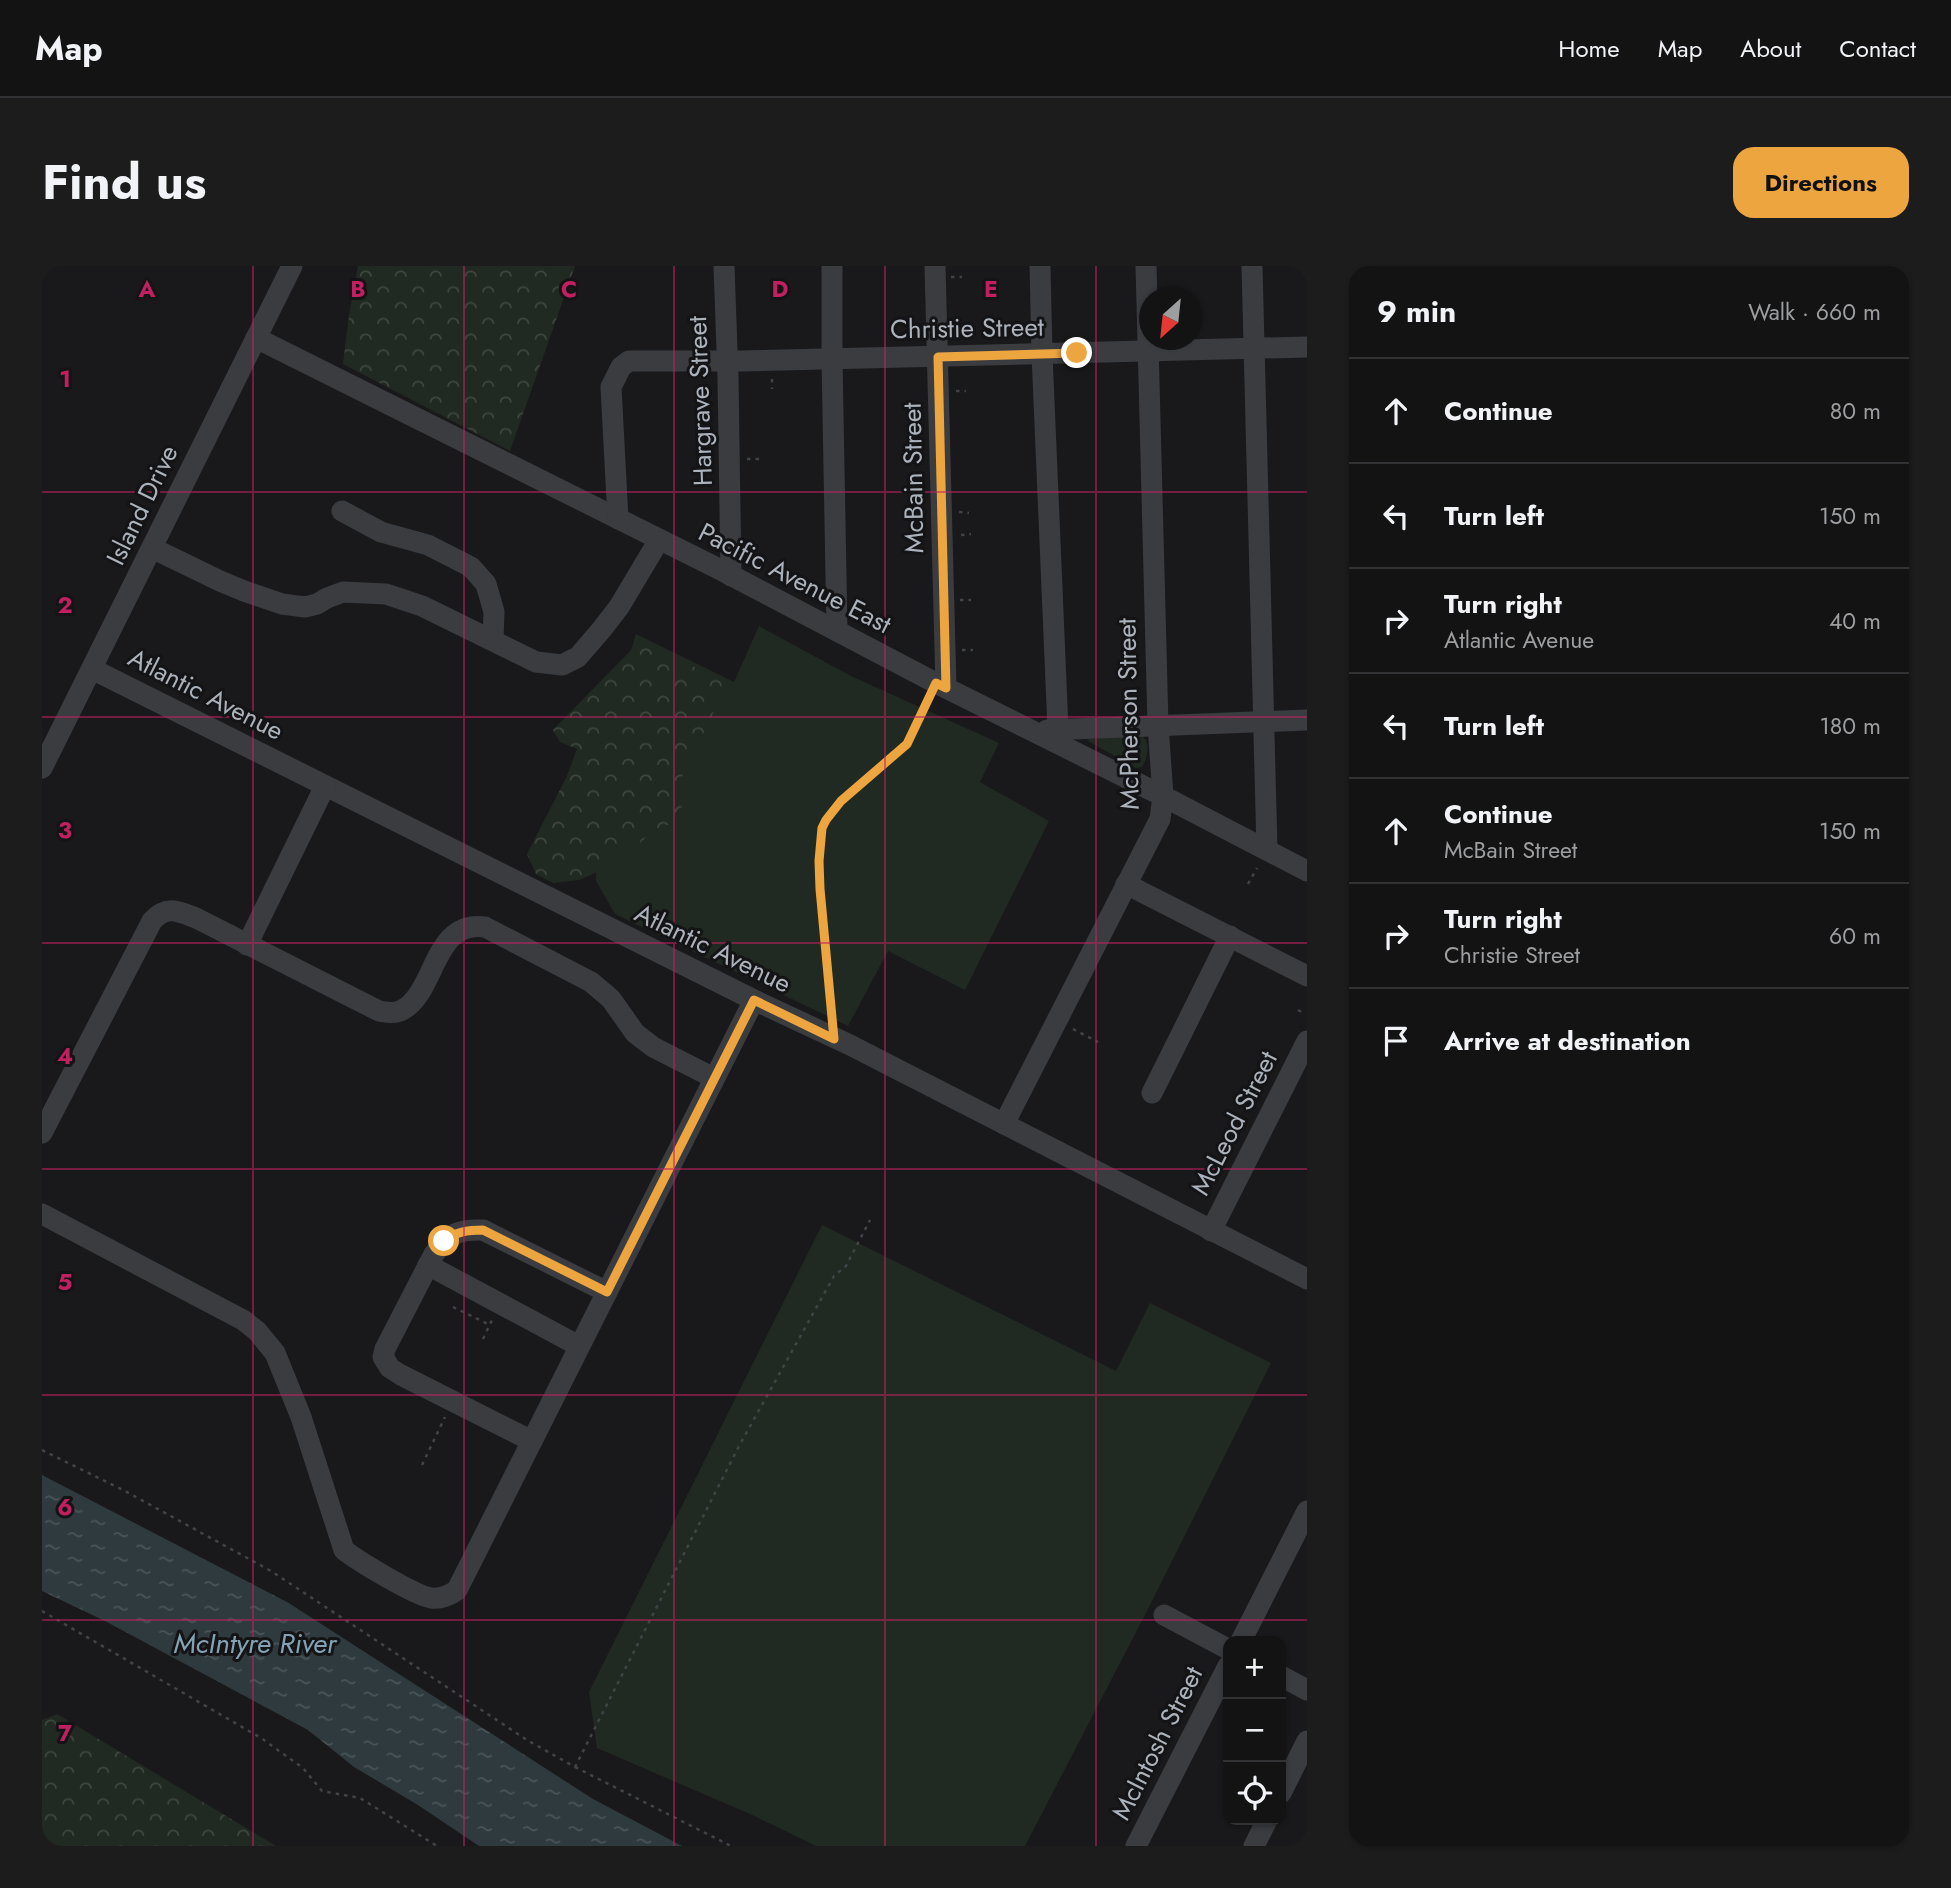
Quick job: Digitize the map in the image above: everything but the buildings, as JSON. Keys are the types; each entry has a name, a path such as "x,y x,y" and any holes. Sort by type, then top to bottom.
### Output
{"street":[{"name":"Island Drive","path":"42,768 292,266"},
{"name":"Hargrave Street","path":"724,266 732,576"},
{"path":"832,266 837,631"},
{"path":"1040,266 1058,729"},
{"name":"McPherson Street","path":"1004,1124 1160,819 1163,796 1158,725 1146,266"},
{"path":"1252,266 1265,721 1262,859"},
{"name":"McBain Street","path":"941,685 938,357 942,271"},
{"name":"Pacific Avenue East","path":"256,338 732,576 1163,796 1262,859 1307,871"},
{"name":"Christie Street","path":"618,519 611,387 621,367 629,361 938,357 1307,346"},
{"path":"342,511 381,532 428,545 471,567 486,584 494,612 493,640"},
{"path":"152,548 220,581 282,604 305,607 343,592 386,594 422,606 536,662 562,665 578,657 602,629 619,607 659,540"},
{"name":"Atlantic Avenue","path":"92,669 1004,1124 1307,1279"},
{"path":"1032,731 1307,720"},
{"path":"247,945 325,786"},
{"path":"1126,884 1307,976"},
{"path":"42,1133 146,933 158,915 165,911 176,911 196,918 379,1011 392,1013 409,1006 453,935 474,925 485,927 591,982 611,999 635,1033 653,1047 714,1078"},
{"path":"1152,1093 1230,936"},
{"path":"42,1214 243,1320 257,1331 275,1353 296,1404 344,1550 429,1598 441,1598 457,1590 754,1000"},
{"name":"McLeod Street","path":"1211,1231 1307,1041"},
{"path":"532,1441 401,1375 390,1368 383,1357 428,1265 444,1241 454,1233 483,1230 607,1292"},
{"path":"428,1265 579,1346"},
{"path":"1244,1636 1307,1511"},
{"path":"1164,1615 1223,1646"},
{"name":"McIntosh Street","path":"1136,1846 1223,1676"},
{"path":"1286,1679 1307,1690"},
{"path":"1286,1783 1307,1741"},
{"path":"1254,1846 1264,1825"}],"path":[{"path":"942,271 962,277"},
{"path":"772,376 772,389"},
{"path":"952,391 967,391"},
{"path":"745,460 761,459"},
{"path":"956,512 969,513"},
{"path":"956,535 971,534"},
{"path":"958,600 971,600"},
{"path":"960,650 973,650"},
{"path":"834,1039 820,889 822,828 841,801 907,744 941,685"},
{"path":"1248,884 1262,859"},
{"path":"1298,1010 1305,1014"},
{"path":"1070,1027 1098,1042"},
{"path":"575,1767 739,1446 834,1276 846,1266 870,1220"},
{"path":"483,1339 500,1304"},
{"path":"453,1307 490,1325"},
{"path":"422,1465 453,1402"},
{"path":"42,1450 125,1491 271,1571 527,1740 732,1846"},
{"path":"42,1611 261,1738 303,1768 322,1791 360,1798 437,1846"}],"green space":[{"path":"358,266 575,266 510,451 343,364"},
{"path":"759,626 851,676 999,743 980,782 1049,821 965,990 888,951 848,1026 615,914 596,881 595,824 616,699 636,634 734,682"},
{"path":"640,641 728,683 681,779 682,819 651,832 607,868 579,880 553,883 536,874 527,854 567,776 577,749 560,742 553,730"},
{"path":"1141,735 1146,742 1147,754 1142,767 1136,768 1088,741 1089,739"},
{"path":"822,1225 1116,1371 1150,1303 1271,1363 1025,1846 816,1846 750,1814 597,1748 589,1692"},
{"path":"57,1714 276,1846 42,1846 42,1720"}],"water":[{"name":"McIntyre River","path":"42,1475 287,1602 593,1799 682,1846 479,1846 354,1767 308,1730 105,1621 42,1591"}],"route":[{"path":"444,1241 454,1233 483,1230 607,1292 754,1000 834,1039 820,889 822,828 841,801 907,744 936,683 946,688 938,357 1077,353"}]}
